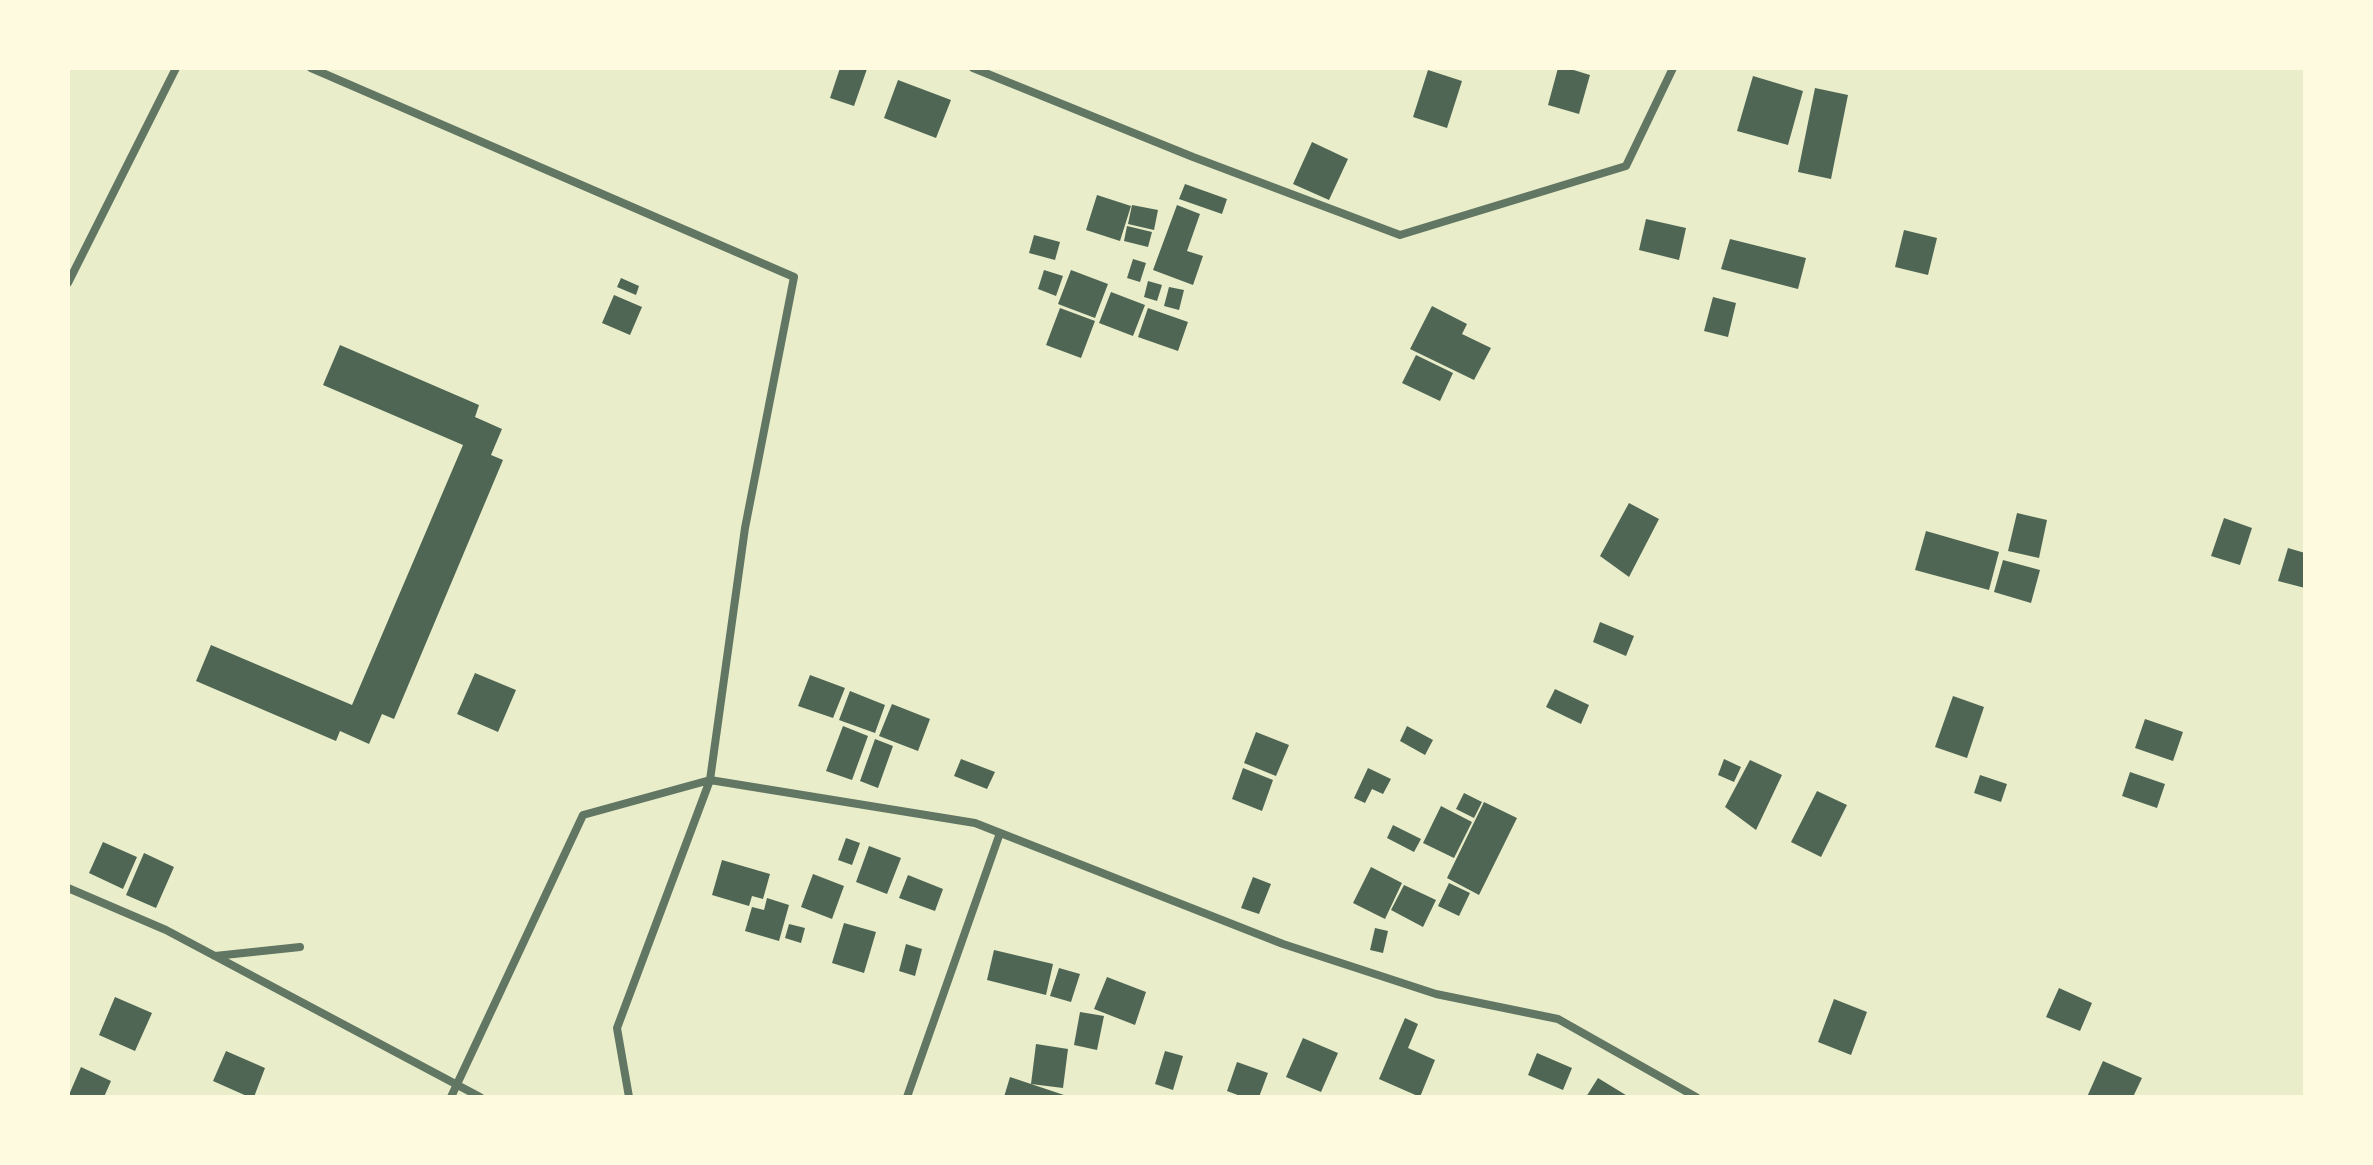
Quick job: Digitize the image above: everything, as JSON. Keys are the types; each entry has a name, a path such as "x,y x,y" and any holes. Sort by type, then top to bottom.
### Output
{"street":[{"path":"68,283 176,68"},
{"path":"311,68 794,277 745,528 710,780 617,1028 629,1097"},
{"path":"973,68 1193,157 1400,235 1626,166 1673,68"},
{"path":"451,1097 583,815 710,780 975,823 1283,944 1436,994 1558,1019 1696,1097"},
{"path":"907,1097 1000,833"},
{"path":"68,888 166,930 480,1097"},
{"path":"215,956 300,947"}],"building":[{"path":"840,68 867,69 854,106 830,98"},
{"path":"1558,68 1590,75 1579,114 1548,105"},
{"path":"1428,70 1462,81 1447,128 1413,117"},
{"path":"1753,76 1803,91 1788,145 1737,131"},
{"path":"898,80 951,100 936,138 884,118"},
{"path":"1815,88 1848,95 1831,179 1798,172"},
{"path":"1312,142 1348,159 1329,200 1293,184"},
{"path":"1185,184 1227,199 1222,214 1179,199"},
{"path":"1097,195 1131,206 1120,241 1086,230"},
{"path":"1132,205 1158,210 1154,230 1128,224"},
{"path":"1177,205 1200,214 1187,251 1203,256 1193,285 1153,270"},
{"path":"1646,219 1686,228 1679,260 1639,250"},
{"path":"1127,226 1152,232 1148,247 1124,241"},
{"path":"1904,230 1937,238 1928,275 1895,267"},
{"path":"1034,235 1060,242 1055,260 1029,253"},
{"path":"1730,239 1806,258 1798,289 1721,269"},
{"path":"1133,259 1146,263 1140,282 1127,278"},
{"path":"1044,270 1063,276 1056,296 1038,289"},
{"path":"1071,270 1108,284 1095,318 1058,304"},
{"path":"621,278 639,286 636,295 617,287"},
{"path":"1148,281 1162,285 1157,301 1144,297"},
{"path":"1169,287 1184,290 1179,310 1164,306"},
{"path":"1111,292 1145,305 1133,336 1099,323"},
{"path":"614,295 642,307 630,335 602,323"},
{"path":"1713,297 1736,303 1728,337 1704,331"},
{"path":"1432,306 1467,324 1462,334 1491,348 1474,380 1410,349"},
{"path":"1060,308 1095,321 1081,358 1046,345"},
{"path":"1148,308 1188,322 1178,351 1138,337"},
{"path":"340,345 479,405 475,417 502,429 491,455 503,460 394,719 382,714 369,744 340,731 336,741 196,681 211,645 352,705 463,445 323,385"},
{"path":"1416,355 1453,373 1440,401 1402,383"},
{"path":"1629,503 1659,519 1629,577 1600,556"},
{"path":"2017,513 2047,520 2039,558 2008,551"},
{"path":"2224,518 2252,528 2240,565 2211,556"},
{"path":"1926,531 1999,552 1989,590 1915,570"},
{"path":"2288,548 2305,553 2305,588 2278,581"},
{"path":"2003,560 2040,570 2031,603 1994,592"},
{"path":"1600,622 1634,636 1626,656 1593,642"},
{"path":"475,673 516,690 498,732 457,714"},
{"path":"810,675 845,688 833,718 798,706"},
{"path":"1555,689 1589,705 1581,724 1546,707"},
{"path":"850,691 885,705 875,733 839,720"},
{"path":"1953,696 1984,707 1967,758 1935,747"},
{"path":"892,704 930,719 918,751 879,736"},
{"path":"2145,719 2183,732 2173,761 2135,748"},
{"path":"843,726 868,736 852,780 826,771"},
{"path":"1407,726 1433,740 1425,755 1400,741"},
{"path":"1256,732 1289,745 1276,776 1244,763"},
{"path":"875,739 893,746 878,788 860,781"},
{"path":"961,759 995,772 987,789 954,776"},
{"path":"1724,759 1741,767 1734,782 1718,775"},
{"path":"1750,760 1782,775 1756,830 1725,807"},
{"path":"1243,768 1273,780 1262,811 1232,799"},
{"path":"1368,768 1391,779 1383,794 1372,789 1365,803 1354,798"},
{"path":"2130,772 2165,784 2157,808 2122,796"},
{"path":"1980,775 2007,784 2001,802 1974,793"},
{"path":"1817,791 1847,805 1821,857 1791,842"},
{"path":"1464,793 1482,802 1474,818 1456,809"},
{"path":"1484,802 1517,818 1479,895 1447,878"},
{"path":"1441,806 1472,822 1454,858 1423,843"},
{"path":"1393,825 1421,839 1414,852 1387,838"},
{"path":"846,838 860,843 852,865 838,860"},
{"path":"103,842 137,857 123,889 89,873"},
{"path":"869,846 901,858 887,894 856,882"},
{"path":"144,853 174,867 156,908 126,895"},
{"path":"722,860 770,874 763,899 752,896 749,906 712,895"},
{"path":"1371,867 1402,883 1385,919 1353,903"},
{"path":"813,874 844,886 832,919 801,907"},
{"path":"908,875 943,889 935,911 899,898"},
{"path":"1253,877 1271,884 1259,914 1241,908"},
{"path":"1449,883 1470,893 1459,916 1438,906"},
{"path":"1404,885 1436,900 1423,927 1391,910"},
{"path":"767,898 789,905 779,941 745,931 752,907 764,910"},
{"path":"844,923 876,932 864,973 832,963"},
{"path":"789,924 805,928 801,943 785,938"},
{"path":"1375,928 1388,931 1383,953 1370,950"},
{"path":"906,944 922,949 915,976 899,971"},
{"path":"994,950 1053,964 1046,995 987,980"},
{"path":"1059,968 1080,974 1071,1002 1050,996"},
{"path":"1107,977 1146,992 1135,1025 1094,1009"},
{"path":"2059,988 2092,1003 2080,1031 2046,1017"},
{"path":"115,997 152,1013 135,1051 99,1035"},
{"path":"1834,999 1867,1012 1851,1055 1818,1042"},
{"path":"1080,1012 1104,1016 1097,1050 1074,1045"},
{"path":"1405,1018 1418,1024 1408,1048 1435,1060 1420,1097 1379,1079"},
{"path":"1303,1038 1338,1053 1321,1092 1286,1077"},
{"path":"1036,1044 1068,1049 1063,1088 1031,1084"},
{"path":"226,1051 265,1068 254,1097 213,1081"},
{"path":"1165,1051 1183,1056 1173,1090 1155,1084"},
{"path":"1537,1053 1572,1068 1563,1090 1528,1075"},
{"path":"2103,1061 2142,1078 2133,1097 2087,1097"},
{"path":"1237,1062 1268,1073 1259,1097 1243,1097 1227,1091"},
{"path":"81,1067 111,1081 104,1097 68,1097"},
{"path":"1010,1077 1067,1096 1067,1097 1004,1097"},
{"path":"1598,1078 1629,1097 1586,1097"}]}
